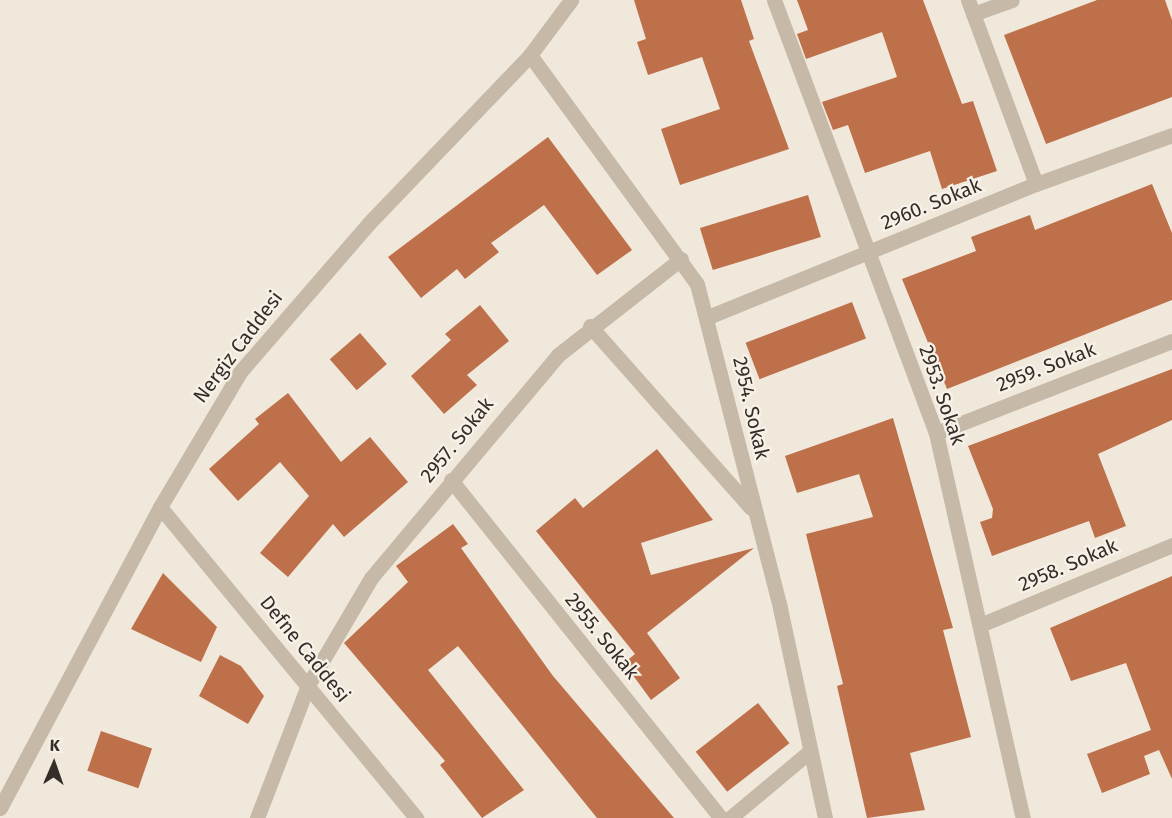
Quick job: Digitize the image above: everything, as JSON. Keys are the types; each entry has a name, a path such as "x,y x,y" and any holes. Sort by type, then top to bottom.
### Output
{"street":[{"name":"Nergiz Caddesi","path":"0,808 160,507 217,405 272,332 530,55 571,0"},
{"name":"2953. Sokak","path":"774,0 936,433 1023,818"},
{"path":"1012,0 971,7 1036,184"},
{"name":"2954. Sokak","path":"530,55 681,259 708,317 825,818"},
{"name":"2960. Sokak","path":"708,317 1036,184 1172,135"},
{"name":"2957. Sokak","path":"257,818 308,685 371,578 528,387 590,326 681,259"},
{"path":"590,326 753,511"},
{"name":"2959. Sokak","path":"936,433 1172,341"},
{"name":"2955. Sokak","path":"451,480 721,818"},
{"name":"Defne Caddesi","path":"160,507 416,818"},
{"name":"2958. Sokak","path":"980,625 1172,545"},
{"path":"730,818 810,751"}],"building":[{"path":"634,0 741,0 754,39 749,41 789,149 680,185 661,129 720,109 702,57 648,75 637,42 646,39"},
{"path":"797,0 923,0 962,104 973,101 997,171 942,189 930,151 865,173 848,125 833,130 822,102 897,77 882,32 806,59 797,34 808,30"},
{"path":"1097,0 1165,0 1172,20 1172,97 1046,144 1004,35"},
{"path":"548,137 632,250 597,275 544,205 491,243 499,252 465,279 457,269 421,298 388,257"},
{"path":"1152,184 1172,233 1172,300 947,389 902,279 976,251 971,237 1030,215 1035,230"},
{"path":"808,195 821,237 713,270 700,228"},
{"path":"852,302 866,338 760,379 746,343"},
{"path":"480,305 509,341 467,375 477,385 444,414 411,376 451,340 445,334"},
{"path":"360,333 387,364 357,390 330,359"},
{"path":"1172,369 1172,420 1098,454 1126,526 1095,538 1089,521 992,556 980,522 992,518 993,509 968,446"},
{"path":"288,393 341,462 370,437 408,482 344,537 333,524 288,577 260,553 309,496 280,462 238,501 209,469 259,424 255,419"},
{"path":"893,418 953,628 943,630 971,737 910,753 925,810 867,818 837,686 843,684 806,534 873,517 859,474 797,493 785,456"},
{"path":"657,449 713,520 641,543 651,575 754,548 647,633 680,678 651,700 624,663 635,654 536,531 575,498 583,508"},
{"path":"453,524 468,544 461,548 553,676 674,818 597,818 458,646 428,670 524,790 482,818 440,765 445,761 344,643 408,582 396,566"},
{"path":"163,573 217,627 201,662 131,629"},
{"path":"1172,576 1172,779 1159,750 1144,756 1150,774 1102,793 1087,754 1151,730 1126,663 1071,681 1050,628"},
{"path":"220,655 241,666 264,696 248,724 199,696"},
{"path":"758,703 789,743 727,792 696,752"},
{"path":"101,731 152,749 138,788 87,771"}]}
